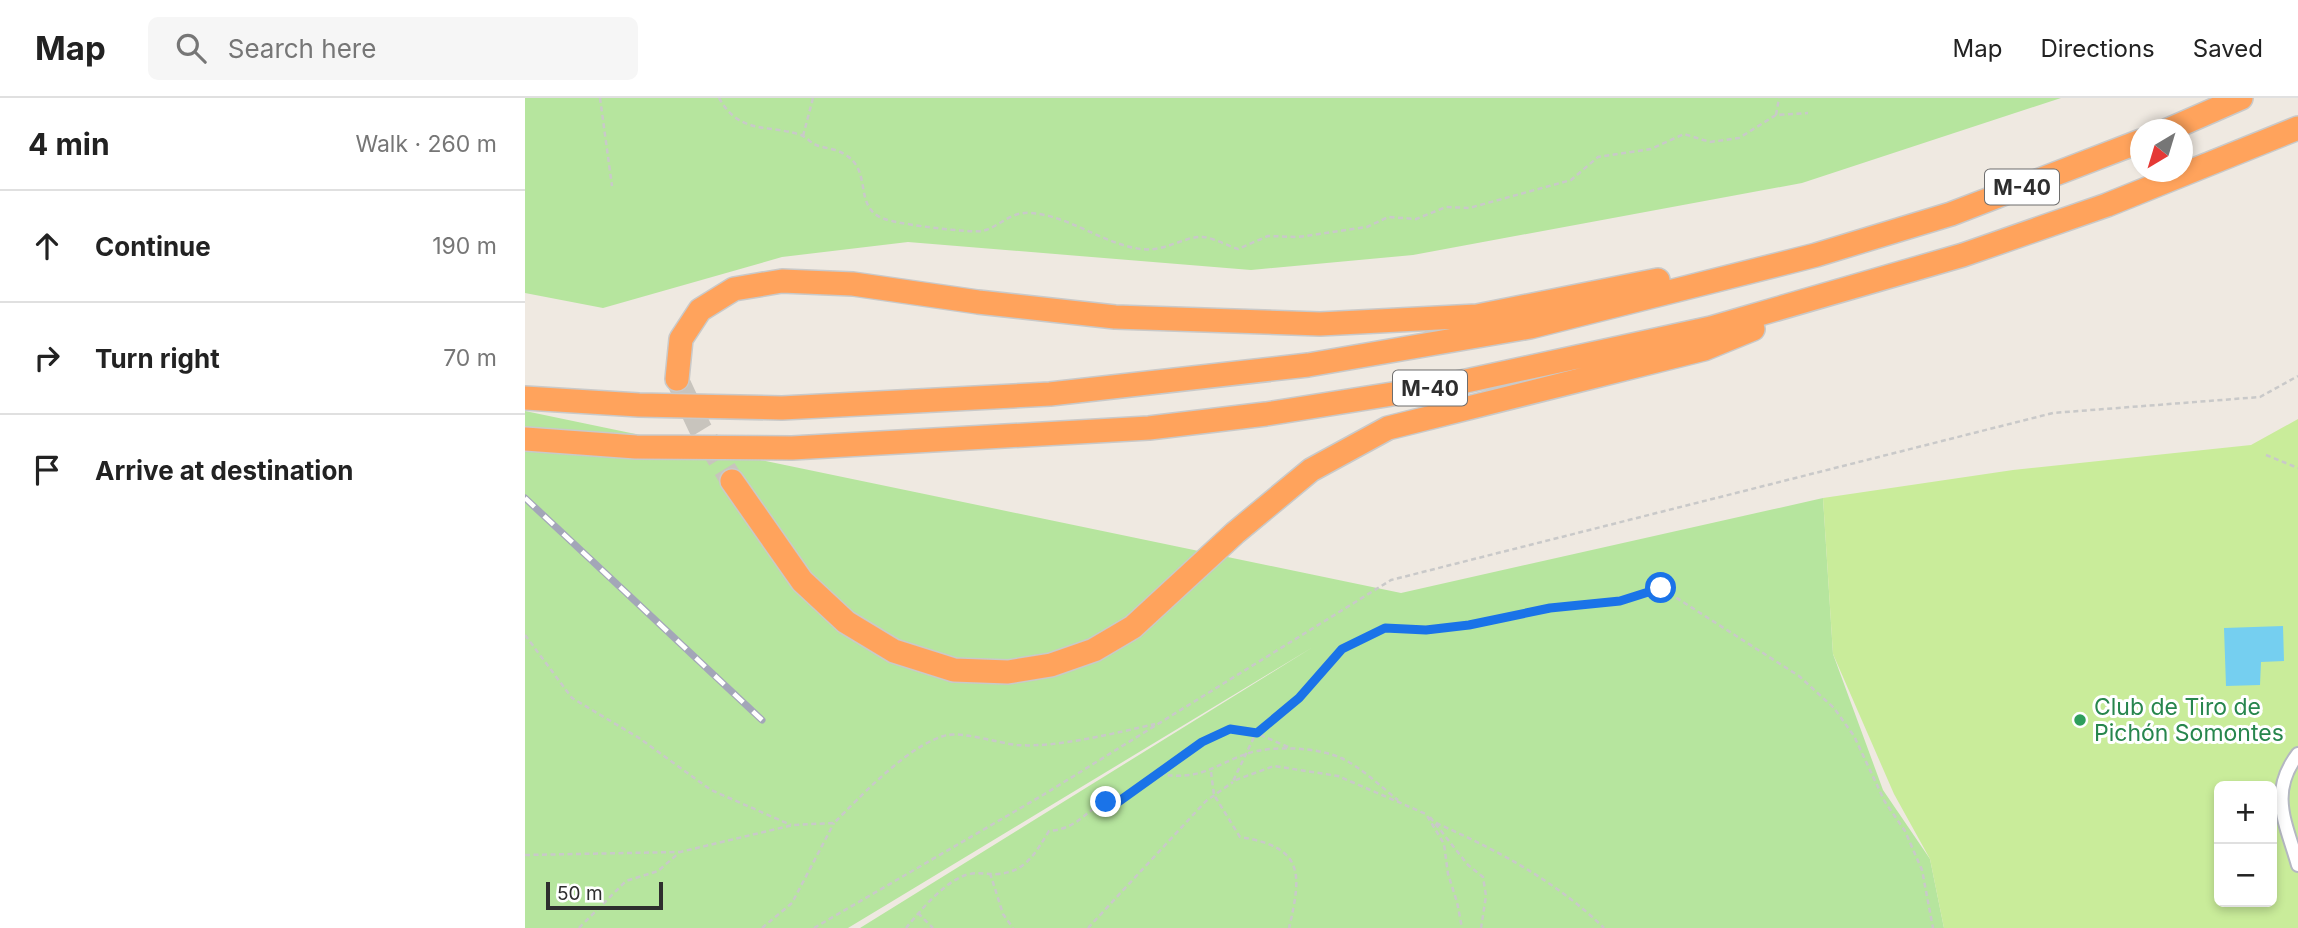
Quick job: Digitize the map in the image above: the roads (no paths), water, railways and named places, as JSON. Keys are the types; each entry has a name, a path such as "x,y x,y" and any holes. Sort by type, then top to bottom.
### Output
{"highway":[{"path":"2193,119 2241,98"},
{"name":"M-40","path":"525,439 636,447 792,449 1149,428 1443,386 1711,328 1963,255 2107,205 2298,128"},
{"name":"M-40","path":"525,398 639,405 782,408 1050,394 1308,365 1531,327 1816,255 1951,214 2130,145"},
{"path":"677,379 681,339 699,310 734,289 782,281 853,284 978,302 1115,317 1320,324 1477,316 1743,260 1816,255"},
{"path":"732,481 802,581 846,622 894,651 954,670 1008,672 1051,665 1094,650 1133,627 1235,533 1311,470 1388,428 1704,349 1876,280"}],"street":[{"path":"2298,754 2285,772 2280,802 2298,865"}],"water":[{"path":"2283,626 2284,661 2261,662 2260,685 2226,686 2224,628"}],"tunnel":[{"path":"677,379 700,428 732,481"}],"railway":[{"path":"525,498 762,720"}],"place":[{"name":"Club de Tiro de Pichón Somontes","path":"2080,720"}]}
